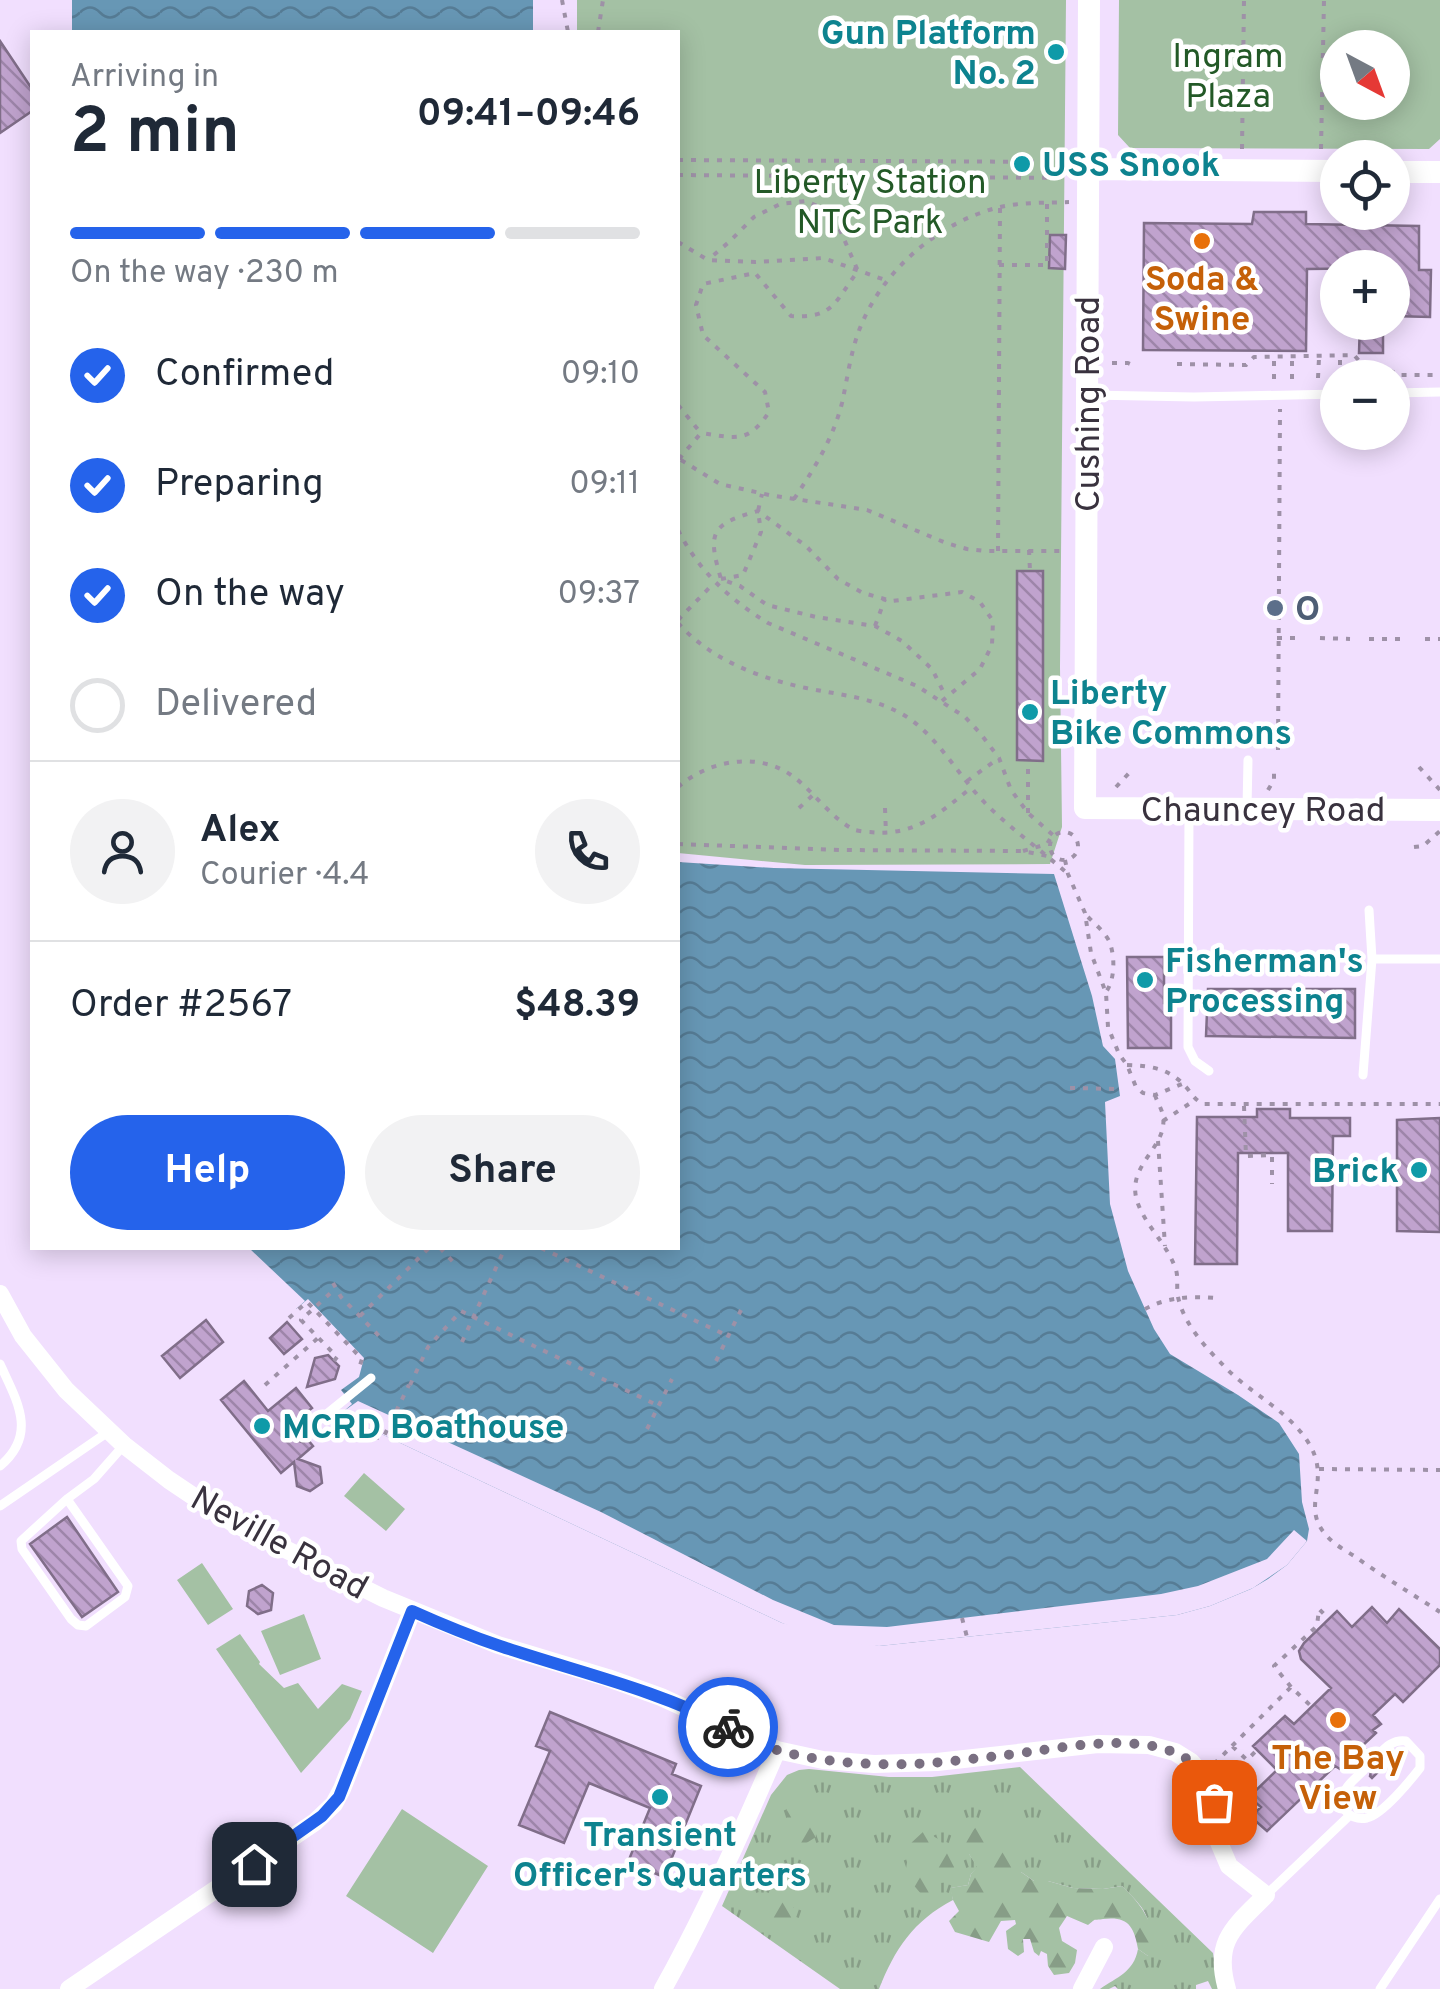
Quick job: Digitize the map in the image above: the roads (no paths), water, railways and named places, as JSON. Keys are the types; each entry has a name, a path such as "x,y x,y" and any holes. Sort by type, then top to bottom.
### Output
{"street":[{"name":"Cushing Road","path":"1085,808 1089,0"},
{"path":"1088,169 1320,171"},
{"path":"1410,172 1440,172"},
{"name":"Chauncey Road","path":"1085,808 1189,808 1257,802 1440,810"},
{"name":"Neville Road","path":"0,1294 24,1336 56,1377 108,1432 168,1480 233,1523 354,1585 498,1646 661,1696 776,1750 822,1760 904,1764 1098,1744 1135,1744 1174,1752 1192,1762 1212,1786 1214,1833 1229,1866 1266,1896"},
{"path":"69,1989 328,1811 342,1789 412,1611"},
{"path":"663,1989 705,1911 776,1750"},
{"path":"1226,1989 1221,1959 1224,1945 1240,1921 1266,1896"},
{"path":"1082,1989 1104,1948"}],"lane":[{"path":"1410,393 1440,392"},
{"path":"1087,394 1320,394"},
{"path":"1248,760 1257,802"},
{"path":"1189,808 1188,1048 1194,1061 1209,1071"},
{"path":"1363,1075 1372,959 1369,910"},
{"path":"1372,959 1440,959"},
{"path":"0,1364 19,1410 22,1432 13,1454 0,1466"},
{"path":"305,1432 370,1378"},
{"path":"0,1506 108,1432"},
{"path":"67,1499 128,1586 125,1597 86,1626 71,1619 21,1542 25,1535 67,1499 94,1479 124,1445"},
{"path":"1364,1770 1342,1797 1342,1807 1349,1816 1357,1818 1378,1813 1420,1768 1420,1756 1406,1741 1390,1744 1375,1758"},
{"path":"1266,1896 1349,1816"},
{"path":"1380,1989 1440,1899"}],"water":[{"path":"72,0 533,0 533,30 72,30"},
{"path":"680,862 1054,874 1092,996 1103,1046 1115,1059 1120,1096 1105,1102 1110,1204 1128,1271 1170,1354 1279,1423 1299,1454 1302,1502 1309,1529 1307,1541 1287,1565 1251,1589 1177,1615 879,1646 782,1623 343,1416 352,1404 341,1390 359,1377 364,1358 308,1299 296,1309 239,1250 680,1250"}],"place":[{"name":"Gun Platform No. 2","path":"1056,52"},
{"name":"USS Snook","path":"1022,164"},
{"name":"Soda & Swine","path":"1202,241"},
{"name":"O","path":"1275,608"},
{"name":"Liberty Bike Commons","path":"1030,712"},
{"name":"Fisherman's Processing","path":"1145,980"},
{"name":"Brick","path":"1419,1170"},
{"name":"MCRD Boathouse","path":"262,1426"},
{"name":"The Bay View","path":"1338,1720"},
{"name":"Transient Officer's Quarters","path":"660,1797"}],"park label":[{"name":"Ingram Plaza","path":"1228,75"},
{"name":"Liberty Station NTC Park","path":"870,201"}]}
